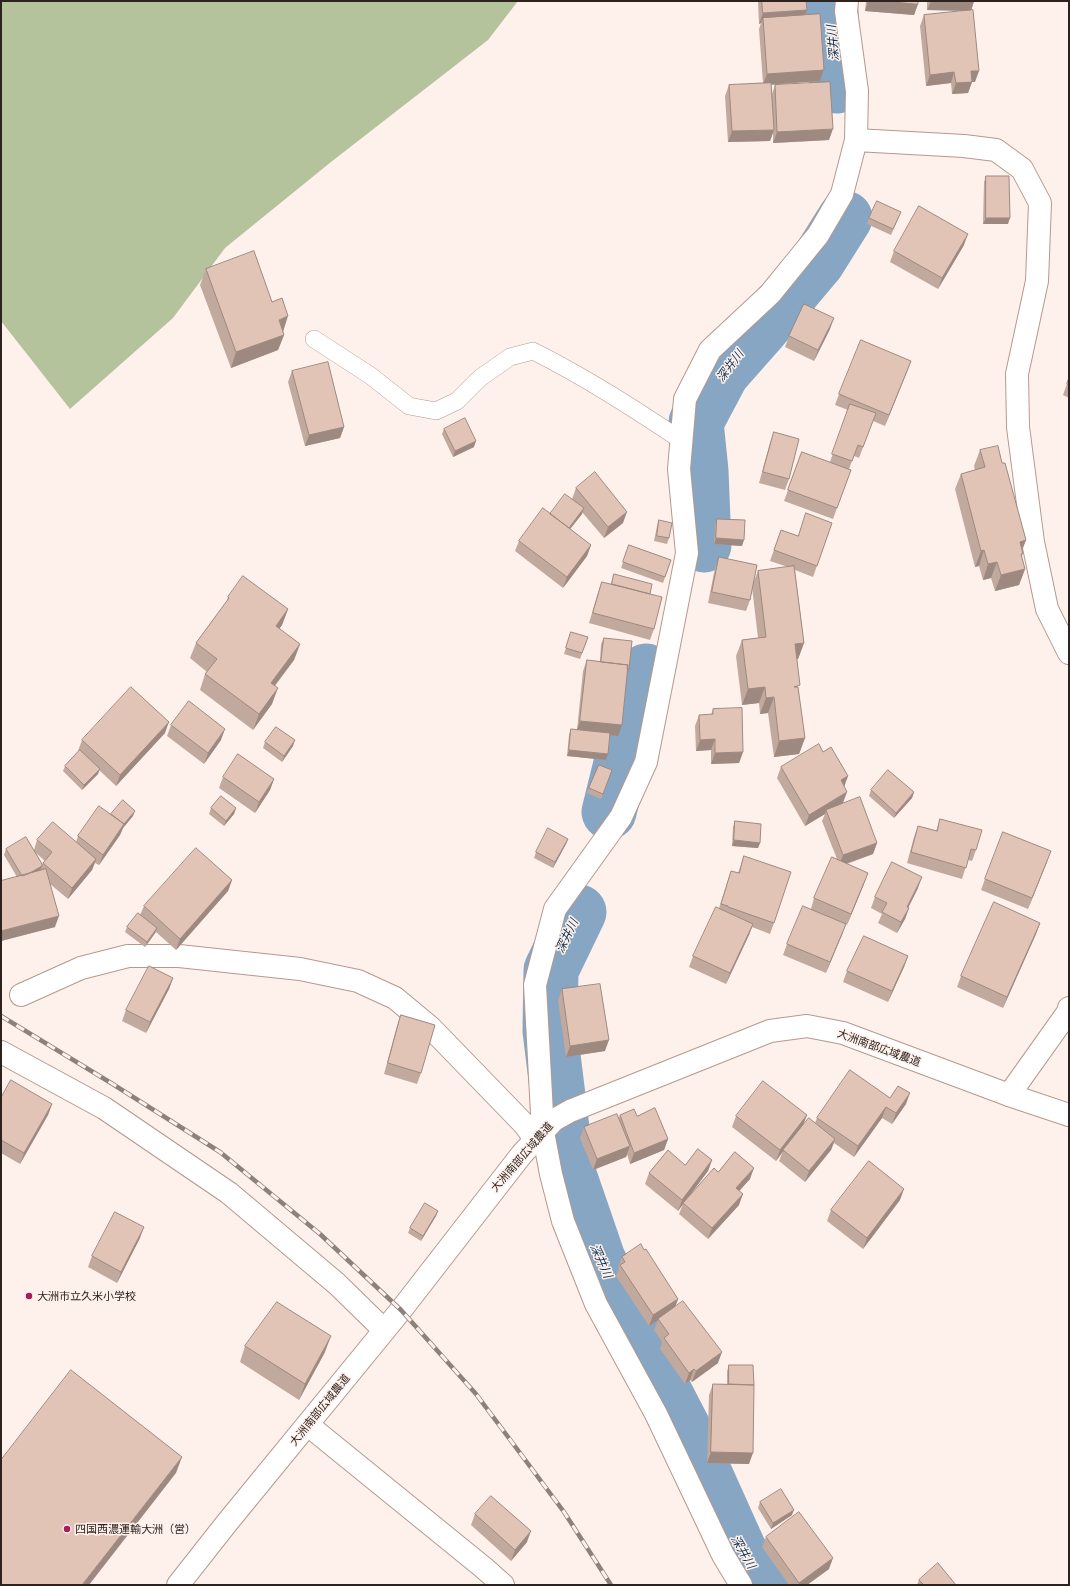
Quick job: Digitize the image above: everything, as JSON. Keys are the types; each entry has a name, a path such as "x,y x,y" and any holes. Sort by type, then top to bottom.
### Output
{"street":[{"path":"741,1585 723,1554 656,1414 596,1304 563,1222 551,1174 550,1126 534,985 555,909 621,817 646,762 687,554 679,469 685,399 710,350 770,294 818,235 842,194 856,140 857,91 846,11 847,1"},
{"path":"856,140 964,146 996,150 1022,169 1040,202 1036,281 1017,374 1018,427 1033,542 1047,609 1069,653"},
{"path":"21,995 81,968 128,956 179,956 300,969 358,981 394,998 431,1028 524,1124 550,1126"},
{"path":"1009,1095 1068,1012 1069,1008"},
{"name":"大洲南部広域農道","path":"178,1585 401,1310 522,1154 550,1126 770,1031 807,1026 843,1033 1009,1095 1069,1115"},
{"path":"1,1052 104,1108 229,1193 338,1284 384,1330"},
{"path":"308,1425 503,1585"}],"lane":[{"path":"314,339 371,376 409,406 436,411 457,400 480,378 510,357 533,351 559,364 616,397 681,440"}],"green space":[{"path":"1,1 518,1 488,40 331,162 225,248 173,318 70,409 1,321"}],"building":[{"path":"762,1 806,1 807,10 763,13"},
{"path":"883,1 918,1 918,4"},
{"path":"973,10 979,71 971,71 972,82 956,83 954,72 930,75 924,15"},
{"path":"820,14 824,70 767,74 763,18"},
{"path":"830,82 833,129 777,132 775,85"},
{"path":"771,83 774,130 732,131 729,85"},
{"path":"986,176 1009,176 1010,218 986,218"},
{"path":"877,201 901,212 893,229 869,218"},
{"path":"919,206 968,234 942,278 894,251"},
{"path":"254,251 272,302 282,298 288,316 279,320 284,335 236,352 206,269"},
{"path":"804,304 834,318 818,350 789,336"},
{"path":"861,340 911,361 889,415 839,394"},
{"path":"328,362 344,427 309,435 292,371"},
{"path":"850,404 876,413 863,447 858,445 852,461 832,454"},
{"path":"465,418 476,441 455,451 444,429"},
{"path":"774,432 799,439 789,479 763,472"},
{"path":"998,446 1002,463 1005,463 1026,540 1020,542 1023,554 1021,554 1025,569 1001,575 997,562 988,564 984,550 981,551 961,474 985,467 980,450"},
{"path":"802,452 851,470 837,508 788,490"},
{"path":"595,472 627,512 608,527 576,488"},
{"path":"565,494 584,508 569,528 550,514"},
{"path":"543,508 591,545 567,577 519,541"},
{"path":"806,513 832,523 817,566 774,550 781,530 798,536"},
{"path":"717,519 745,520 744,540 716,538"},
{"path":"659,520 672,523 669,538 657,536"},
{"path":"629,545 671,560 665,577 623,562"},
{"path":"719,557 757,565 750,600 712,592"},
{"path":"794,566 804,643 795,644 800,685 794,687 798,687 805,738 779,741 774,697 766,698 765,687 748,689 742,640 766,637 758,571"},
{"path":"614,574 652,584 650,594 612,584"},
{"path":"243,576 288,609 276,626 300,644 271,683 278,688 259,714 205,674 217,659 196,643"},
{"path":"602,582 662,597 654,629 593,613"},
{"path":"571,632 588,637 582,653 566,648"},
{"path":"604,638 632,641 629,669 627,669 628,665 601,662"},
{"path":"587,660 628,665 622,725 580,721"},
{"path":"131,687 169,722 120,775 82,740"},
{"path":"189,701 225,729 208,753 171,725"},
{"path":"742,708 743,752 715,753 715,739 700,740 699,715 713,714 713,709"},
{"path":"276,727 295,740 284,756 265,742"},
{"path":"571,729 610,733 608,754 569,750"},
{"path":"819,744 823,752 831,747 848,776 841,780 847,792 809,815 781,767"},
{"path":"80,750 100,769 84,785 65,766"},
{"path":"238,754 274,779 259,802 223,777"},
{"path":"599,765 612,770 603,794 589,788"},
{"path":"888,770 914,792 896,813 871,790"},
{"path":"221,796 236,808 226,821 211,808"},
{"path":"860,797 877,843 843,855 826,810"},
{"path":"123,800 135,811 124,824 111,814"},
{"path":"99,806 124,824 103,855 78,836"},
{"path":"940,819 982,830 976,850 971,849 966,868 911,852 918,826 937,831"},
{"path":"735,821 761,824 760,843 734,840"},
{"path":"53,822 96,859 72,888 43,863 52,852 37,840"},
{"path":"548,828 568,839 555,862 536,852"},
{"path":"1003,832 1051,851 1032,898 985,879"},
{"path":"26,837 42,866 22,876 6,849"},
{"path":"196,848 232,880 180,939 144,906"},
{"path":"744,856 791,872 774,923 721,904 731,871 739,873"},
{"path":"832,857 868,873 851,914 814,898"},
{"path":"892,862 922,877 907,907 909,908 901,922 882,912 887,903 875,897"},
{"path":"46,869 59,916 1,931 1,881"},
{"path":"994,902 1040,923 1007,997 961,976"},
{"path":"803,906 846,924 830,962 787,944"},
{"path":"716,907 753,924 730,973 693,956"},
{"path":"138,913 157,928 147,942 127,927"},
{"path":"864,936 908,956 892,991 847,971"},
{"path":"149,966 173,978 150,1022 126,1010"},
{"path":"600,984 609,1040 570,1046 562,989"},
{"path":"401,1015 435,1025 421,1073 388,1063"},
{"path":"850,1070 890,1098 898,1086 910,1093 896,1113 886,1107 858,1146 817,1118"},
{"path":"11,1080 52,1104 24,1153 1,1140 1,1098"},
{"path":"763,1081 807,1115 780,1150 736,1116"},
{"path":"655,1108 668,1139 634,1153 620,1115 634,1109 637,1116"},
{"path":"617,1114 630,1146 597,1159 584,1127"},
{"path":"809,1118 835,1139 809,1171 783,1150"},
{"path":"698,1149 712,1160 682,1200 649,1173 668,1150 685,1165"},
{"path":"735,1152 754,1168 736,1188 743,1194 712,1228 683,1203 714,1168 718,1172"},
{"path":"869,1161 904,1189 867,1238 831,1210"},
{"path":"425,1203 438,1211 423,1236 410,1228"},
{"path":"115,1212 144,1227 121,1272 92,1256"},
{"path":"641,1244 644,1250 646,1249 678,1299 653,1315 620,1265 625,1262 622,1257"},
{"path":"683,1301 722,1352 696,1371 694,1369 689,1373 664,1338 669,1334 658,1319"},
{"path":"277,1302 331,1336 305,1384 245,1346"},
{"path":"729,1365 753,1365 754,1385 729,1384"},
{"name":"四国西濃運輸大洲（営）","path":"71,1370 182,1457 82,1585 1,1585 1,1460"},
{"path":"713,1384 754,1385 753,1453 711,1452"},
{"path":"781,1489 794,1510 773,1523 760,1502"},
{"path":"491,1496 531,1531 515,1550 475,1514"},
{"path":"799,1512 833,1558 799,1583 766,1537"},
{"path":"938,1563 956,1585 924,1585 919,1580"}],"waterway":[{"name":"深井川","path":"830,1 837,86"},
{"name":"深井川","path":"704,545 701,471 696,422 722,373 818,261 845,218"},
{"name":"深井川","path":"609,812 631,723 646,671"},
{"name":"深井川","path":"579,912 551,970 550,1031 567,1169 598,1259 634,1333 691,1443 740,1552 764,1585"}],"railway":[{"path":"1,1016 220,1152 320,1234 401,1310 476,1394 564,1512 611,1585"}],"place":[{"name":"大洲市立久米小学校","path":"29,1296"},
{"name":"四国西濃運輸大洲（営）","path":"67,1529"}]}
